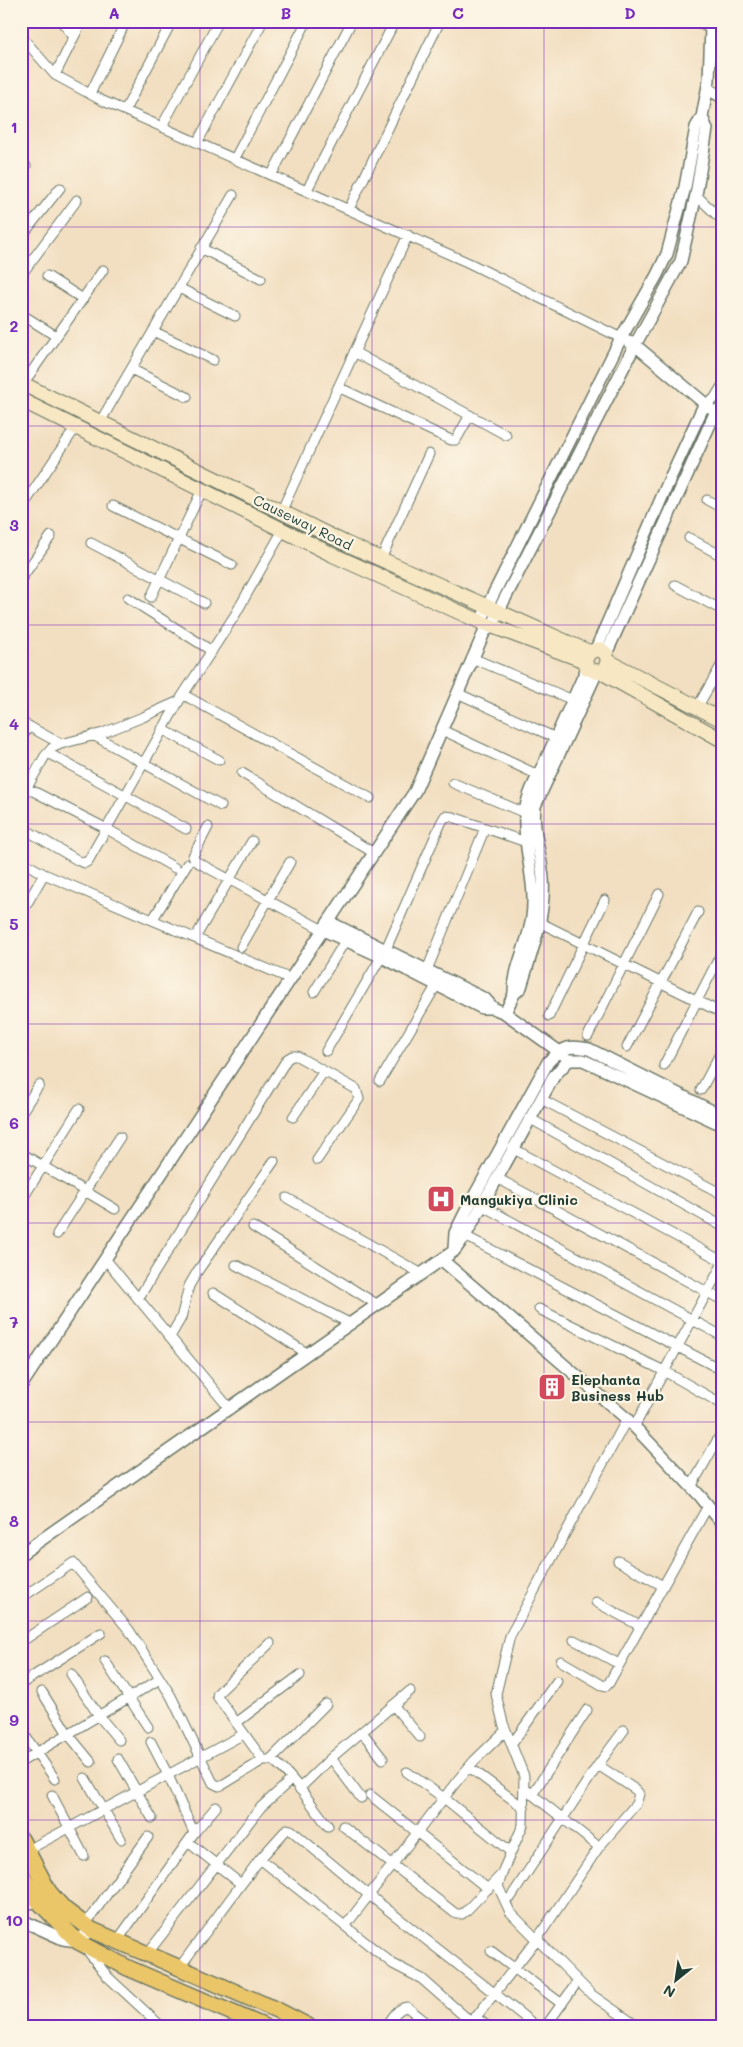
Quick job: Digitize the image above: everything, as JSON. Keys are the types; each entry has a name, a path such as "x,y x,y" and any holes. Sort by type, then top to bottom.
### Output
{"main road":[{"name":"Causeway Road","path":"22,384 275,509 493,609 596,661 698,706 722,720"},
{"name":"Causeway Road","path":"21,400 333,555 486,626 596,661 722,740"},
{"path":"262,520 275,509"},
{"path":"287,532 297,519"},
{"path":"24,1845 44,1896 89,1928 277,2010 308,2026"},
{"path":"21,1873 44,1896 80,1942 128,1968 263,2026"}],"street":[{"path":"60,21 74,38"},
{"path":"55,75 82,21"},
{"path":"90,94 126,21"},
{"path":"125,110 172,21"},
{"path":"162,126 219,21"},
{"path":"198,141 263,21"},
{"path":"235,158 307,21"},
{"path":"272,174 352,21"},
{"path":"307,190 395,21"},
{"path":"349,209 440,21"},
{"path":"21,1386 415,791 493,609 621,338 667,254 685,187 696,127 702,117 708,89 712,25 699,21"},
{"path":"21,36 55,75 90,94 469,263 635,345 704,405 719,412"},
{"path":"708,89 722,97"},
{"path":"493,609 681,261 696,195 707,129 702,117"},
{"path":"21,237 60,188"},
{"path":"100,422 233,195"},
{"path":"696,195 722,220"},
{"path":"21,275 77,200"},
{"path":"275,509 338,387 408,235"},
{"path":"202,248 261,279"},
{"path":"22,384 103,270"},
{"path":"47,276 82,299"},
{"path":"179,288 235,316"},
{"path":"21,314 56,336"},
{"path":"154,330 212,360"},
{"path":"354,352 506,435"},
{"path":"131,369 187,397"},
{"path":"505,1013 514,994 521,987 539,922 543,878 534,819 535,806 671,476 704,405 714,399 722,386"},
{"path":"338,387 451,440 456,440 470,415"},
{"path":"514,994 514,983 532,920 533,908 534,888 526,842 525,813 538,775 573,700 596,661 719,412 714,399"},
{"path":"22,505 76,427"},
{"path":"381,559 429,454"},
{"path":"151,598 202,490"},
{"path":"706,500 722,508"},
{"path":"113,506 232,565"},
{"path":"21,827 85,863 88,861 162,729 287,532"},
{"path":"21,579 51,536"},
{"path":"688,538 722,556"},
{"path":"91,543 204,603"},
{"path":"675,585 722,610"},
{"path":"128,598 212,651"},
{"path":"472,658 573,700"},
{"path":"698,706 722,664"},
{"path":"457,693 556,738"},
{"path":"175,868 106,829 23,794 48,752 61,744 143,717 181,698"},
{"path":"181,698 370,798"},
{"path":"21,739 25,724 61,744"},
{"path":"162,729 219,760"},
{"path":"442,730 538,775"},
{"path":"93,735 221,806"},
{"path":"48,752 186,829"},
{"path":"242,773 374,853"},
{"path":"453,783 525,813"},
{"path":"326,1051 384,953 441,822 446,816 526,842"},
{"path":"208,827 193,859 229,880 267,900 384,953 428,970 485,1000 493,1008 505,1013 559,1050 569,1060 583,1060 722,1124"},
{"path":"428,970 485,828"},
{"path":"195,938 252,841"},
{"path":"21,861 44,874 291,979"},
{"path":"241,947 290,862"},
{"path":"153,920 187,864"},
{"path":"21,914 44,874"},
{"path":"588,1036 659,894"},
{"path":"549,1016 605,900"},
{"path":"627,1047 698,912"},
{"path":"539,922 722,1013"},
{"path":"326,926 345,941 384,953 436,986 482,1008 493,1008"},
{"path":"314,992 345,941"},
{"path":"664,1065 722,952"},
{"path":"380,1080 436,986"},
{"path":"454,1251 456,1233 466,1212 548,1062 559,1050 573,1046 589,1049 722,1116"},
{"path":"701,1090 722,1050"},
{"path":"138,1299 288,1059 292,1056 298,1056 356,1089 359,1100 317,1160"},
{"path":"21,1554 454,1251 465,1236 512,1148 554,1076 569,1060"},
{"path":"293,1117 324,1071"},
{"path":"21,1113 39,1085"},
{"path":"541,1098 722,1194"},
{"path":"21,1201 79,1109"},
{"path":"529,1118 722,1226"},
{"path":"57,1234 120,1137"},
{"path":"512,1148 722,1261"},
{"path":"21,1153 115,1209"},
{"path":"170,1337 181,1318 189,1286 197,1272 274,1161"},
{"path":"497,1178 722,1300"},
{"path":"287,1198 422,1274"},
{"path":"481,1205 722,1336"},
{"path":"253,1227 378,1305"},
{"path":"465,1236 722,1370"},
{"path":"106,1260 230,1409"},
{"path":"442,1260 631,1423 717,1512 663,1586 606,1686 602,1686 561,1661"},
{"path":"236,1265 351,1324"},
{"path":"637,2026 592,1995 536,1939 510,1912 498,1886 523,1825 524,1776 506,1730 496,1694 510,1636 631,1423 678,1347 722,1265"},
{"path":"213,1293 308,1354"},
{"path":"539,1309 664,1371 722,1404"},
{"path":"691,1487 722,1432"},
{"path":"618,1562 663,1586"},
{"path":"21,1598 73,1563 129,1630 171,1696 213,1783 219,1786 267,1760 326,1704"},
{"path":"21,1642 88,1597"},
{"path":"596,1602 640,1626"},
{"path":"21,1684 101,1633"},
{"path":"574,1640 618,1664"},
{"path":"270,1643 218,1693 218,1700 244,1734 267,1760 275,1762 328,1826"},
{"path":"105,1661 148,1727"},
{"path":"71,1674 99,1716 119,1740"},
{"path":"236,1723 300,1675"},
{"path":"21,1762 38,1754 160,1679"},
{"path":"512,1744 557,1681"},
{"path":"300,1790 331,1758 410,1691"},
{"path":"42,1692 68,1734 91,1762"},
{"path":"393,1705 420,1738"},
{"path":"532,1795 587,1710"},
{"path":"21,1730 55,1779"},
{"path":"346,1925 469,1767 506,1730"},
{"path":"512,1897 562,1818 624,1730"},
{"path":"362,1732 383,1760"},
{"path":"24,1845 69,1826 244,1734"},
{"path":"150,1742 168,1775 194,1833"},
{"path":"118,1758 152,1818"},
{"path":"331,1758 366,1796 418,1832 488,1888"},
{"path":"472,2021 536,1939 599,1848 636,1804 639,1794 636,1790 598,1765"},
{"path":"469,1767 524,1808"},
{"path":"408,1772 444,1798 511,1852"},
{"path":"85,1778 121,1839"},
{"path":"147,1954 261,1807 291,1780"},
{"path":"524,1788 599,1848"},
{"path":"52,1795 84,1856"},
{"path":"117,1941 194,1833 216,1807"},
{"path":"343,1826 456,1914 462,1914 467,1910 502,1874"},
{"path":"179,1968 260,1859 286,1829 291,1830 369,1895 536,2026"},
{"path":"80,1942 148,1837"},
{"path":"188,1842 241,1884"},
{"path":"260,1859 393,1964 422,1979 472,2021 487,2026"},
{"path":"21,1905 44,1896"},
{"path":"21,1920 63,1939 80,1942 108,1977 161,2026"},
{"path":"491,1950 562,2004"},
{"path":"546,2026 578,1981"},
{"path":"387,2026 398,2011 407,2007 431,2026"}],"place":[{"name":"Mangukiya Clinic","path":"441,1199"},
{"name":"Elephanta Business Hub","path":"552,1387"}]}
